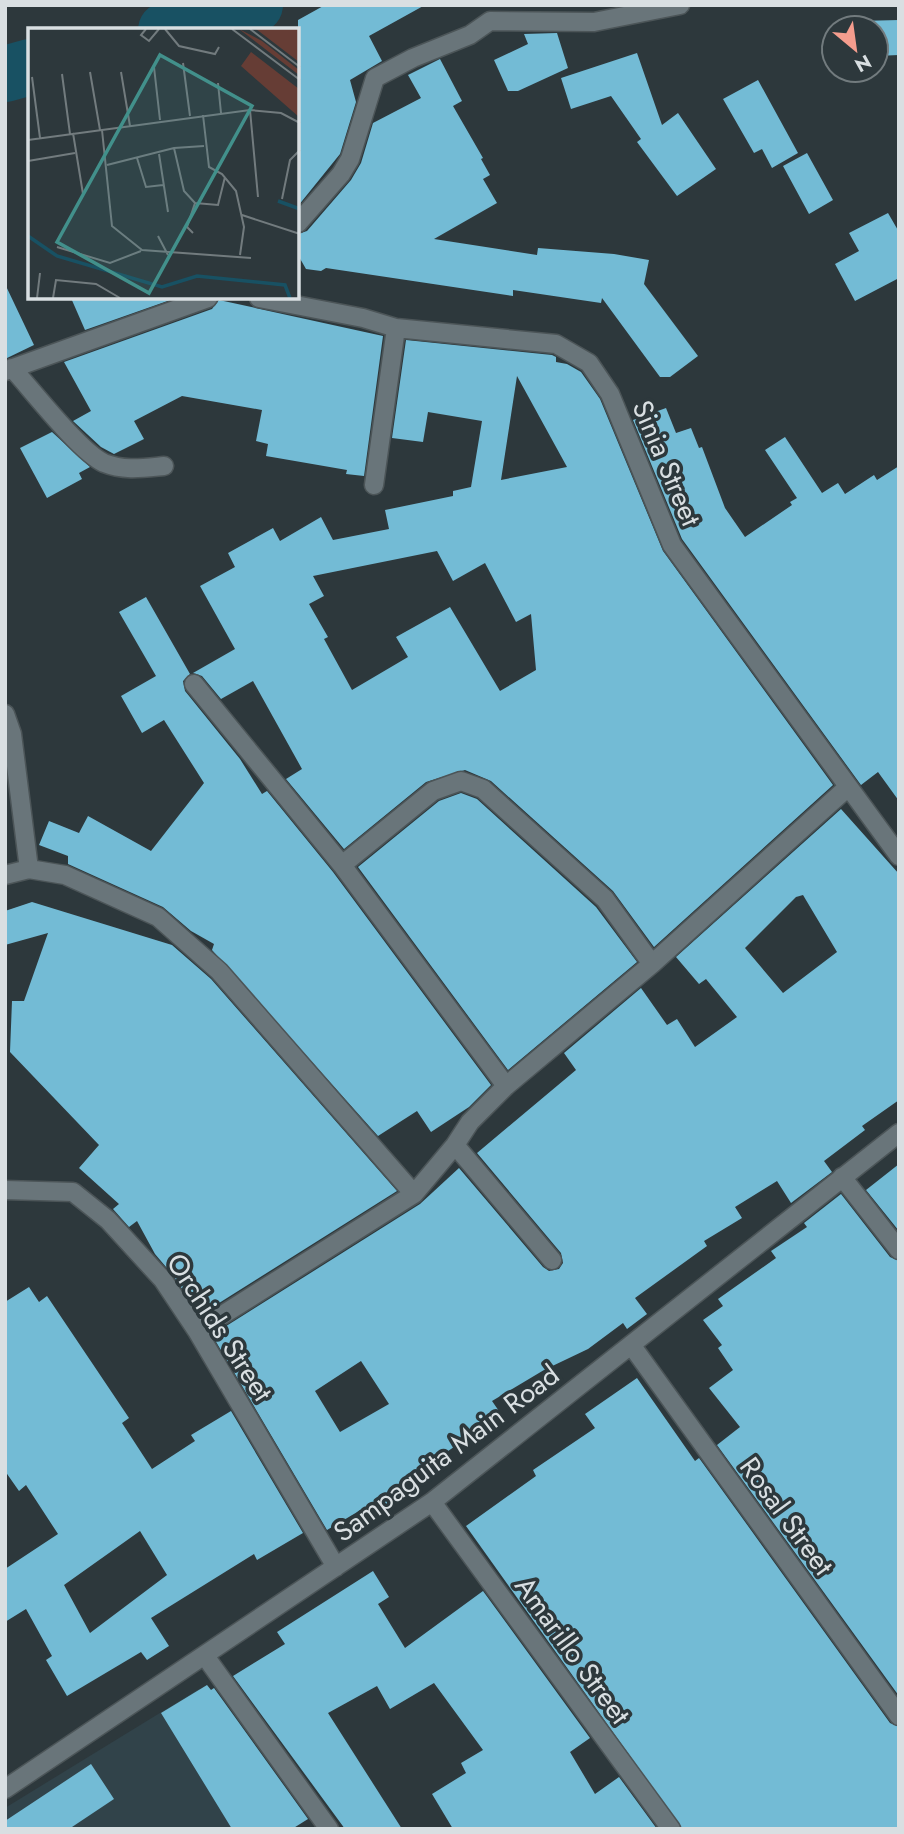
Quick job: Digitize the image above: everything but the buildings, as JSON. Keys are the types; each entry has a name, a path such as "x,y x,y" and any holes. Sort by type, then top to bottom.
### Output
{"street":[{"path":"299,222 341,174 350,159 375,78 413,58 470,35 490,21 594,22 680,5"},
{"path":"164,466 133,470 103,462 83,448 8,370 205,299"},
{"name":"Sinia Street","path":"264,299 363,318 396,328 556,344 589,363 610,394 672,545 899,856"},
{"path":"374,485 396,328"},
{"path":"194,684 342,865 506,1086"},
{"path":"5,714 12,734 29,869"},
{"path":"342,865 433,791 461,781 483,789 605,899 652,964"},
{"path":"197,1331 414,1194 455,1145 470,1122 506,1086 652,964 847,788"},
{"path":"5,875 29,869 65,875 158,917 219,971 414,1194"},
{"name":"Sampaguita Main Road","path":"5,1789 432,1502 899,1133"},
{"path":"455,1145 552,1259"},
{"path":"842,1177 899,1250"},
{"name":"Orchids Street","path":"5,1190 73,1192 108,1220 163,1280 197,1331 336,1567"},
{"name":"Rosal Street","path":"632,1346 899,1716"},
{"name":"Amarillo Street","path":"432,1502 671,1829"},
{"path":"205,1656 329,1829"}],"shaded area":[{"path":"199,1689 290,1829 5,1829 5,1808"}],"waterway":[{"path":"173,28 255,5"},
{"path":"5,74 28,68"}]}
